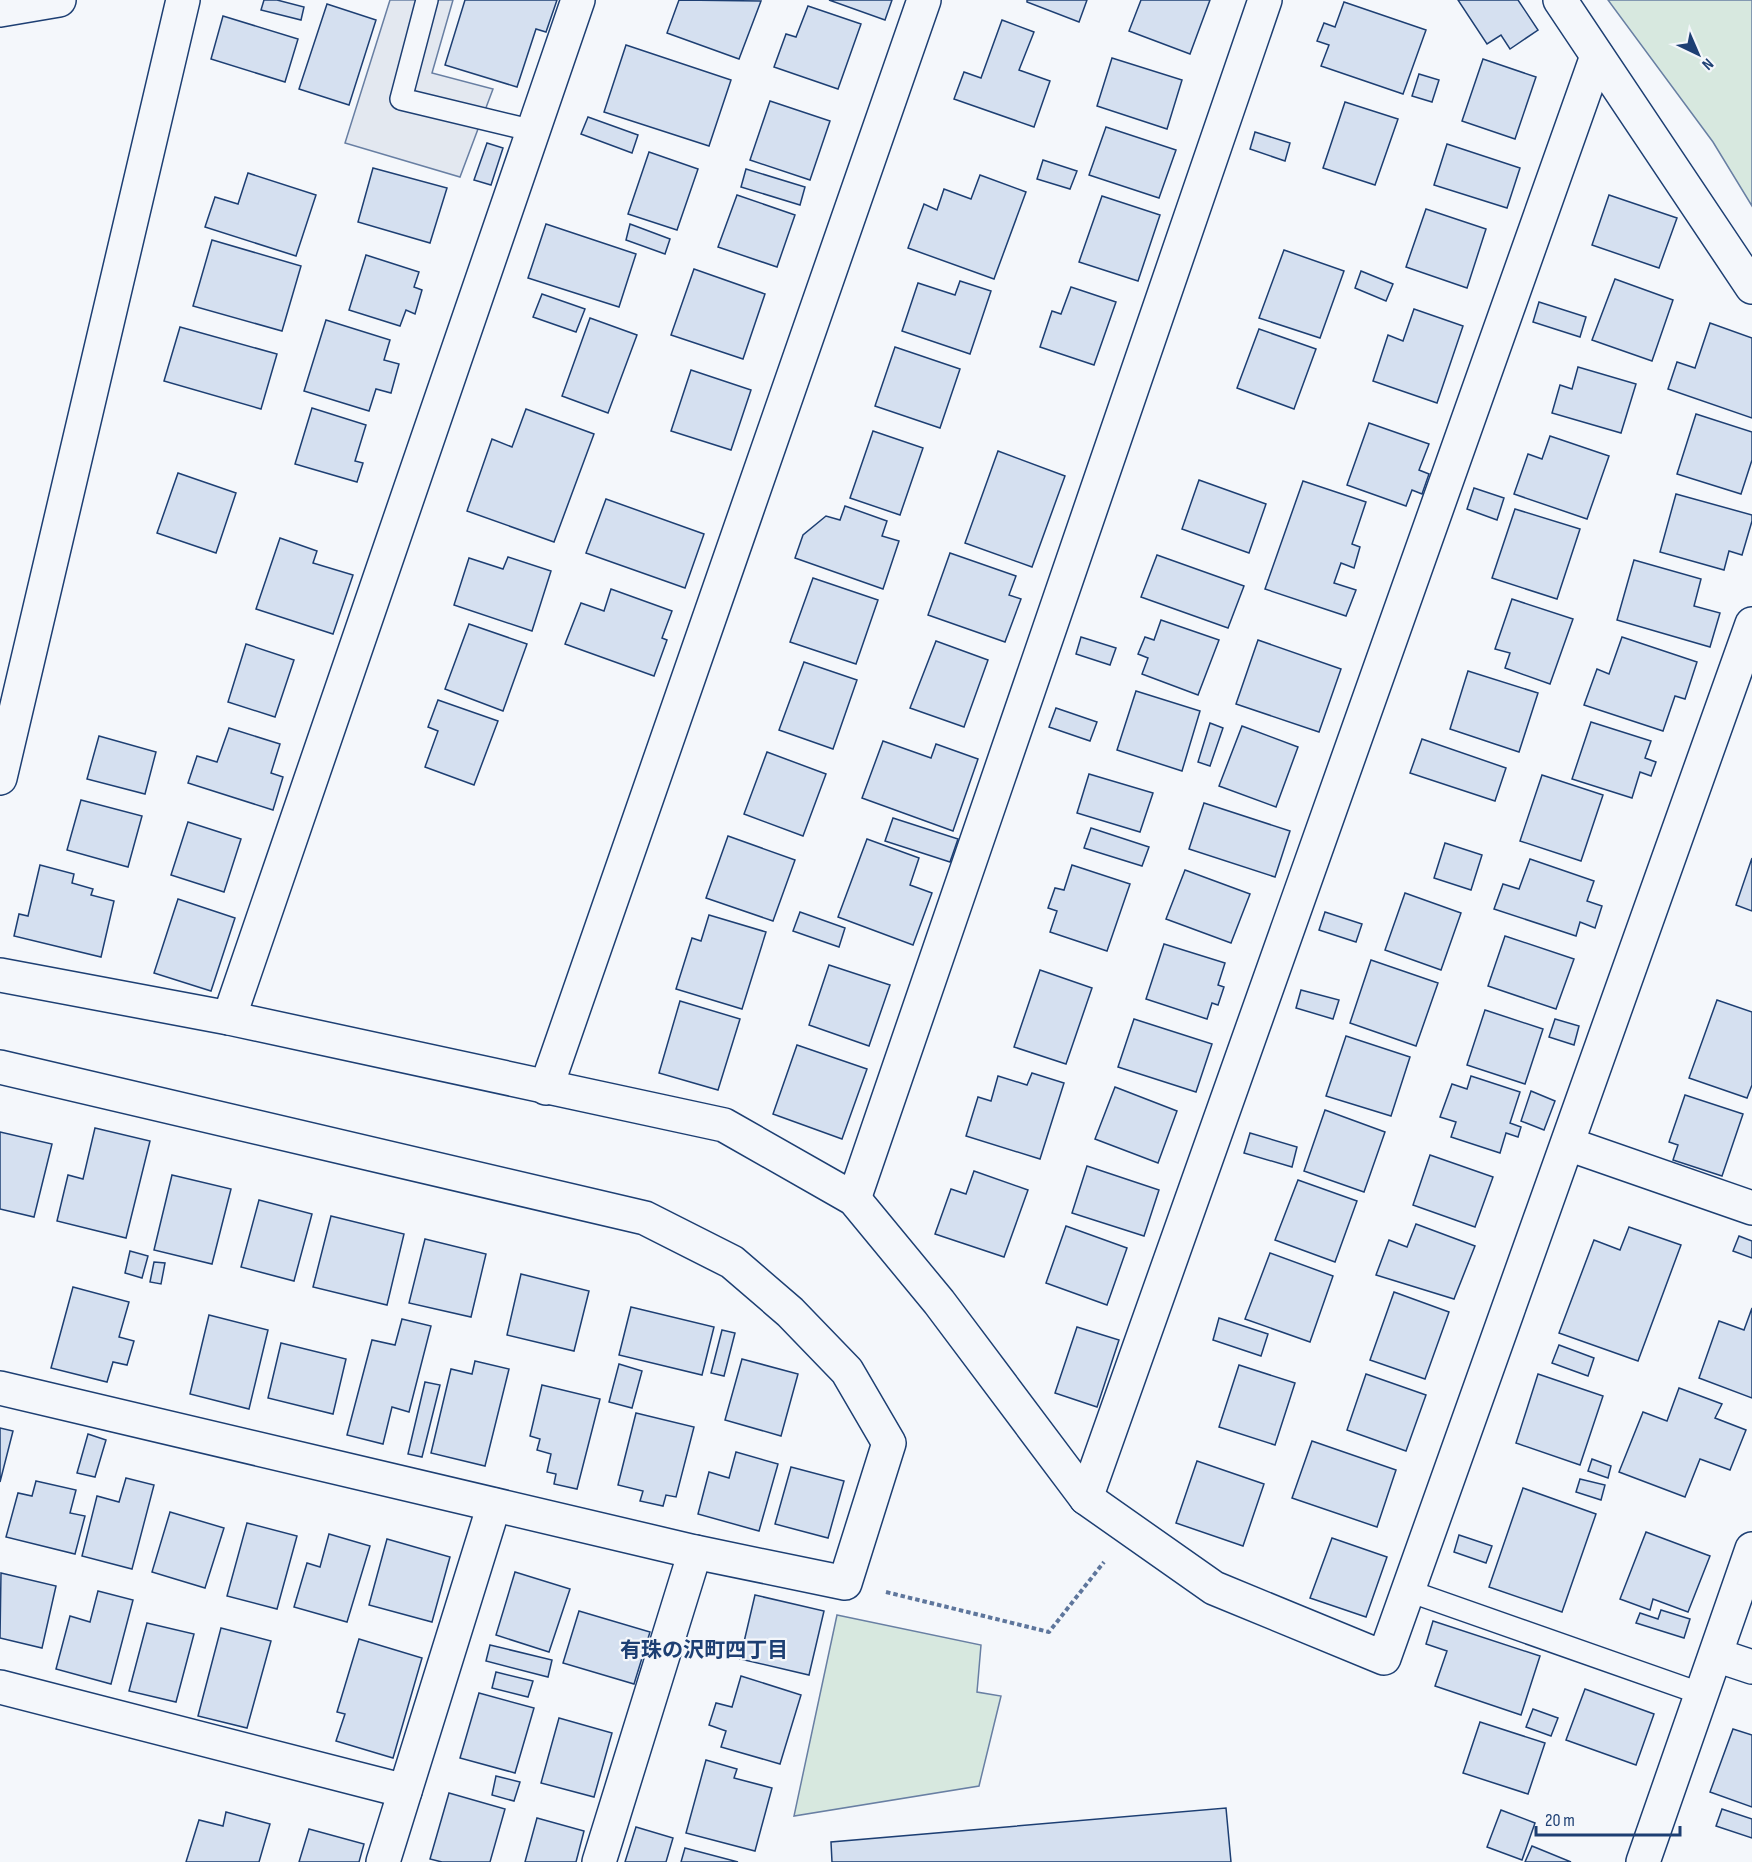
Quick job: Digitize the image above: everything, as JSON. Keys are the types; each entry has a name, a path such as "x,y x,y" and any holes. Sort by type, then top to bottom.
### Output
{"street":[{"path":"0,10 59,0"},
{"path":"0,778 183,0"},
{"path":"229,1018 578,0"},
{"path":"546,1088 924,0"},
{"path":"854,1199 1265,0"},
{"path":"1560,0 1752,287"},
{"path":"1086,1498 1597,56"},
{"path":"0,975 229,1018 724,1125 854,1199 939,1302 1086,1498 1214,1588 1384,1658 1752,624"},
{"path":"0,1067 645,1218 732,1262 790,1312 847,1371 889,1443 845,1582 695,1552 0,1388"},
{"path":"1568,1144 1752,1208"},
{"path":"383,1862 494,1505"},
{"path":"1642,1862 1752,1549"},
{"path":"599,1862 695,1552"},
{"path":"1716,1655 1752,1667"},
{"path":"0,1687 405,1791"}],"lane":[{"path":"427,0 401,99 534,131"},
{"path":"1409,1592 1702,1694"}],"path":[{"path":"845,1582 1049,1632 1130,1529"}],"shaded area":[{"path":"390,0 453,0 432,73 493,89 460,177 345,143"},
{"path":"1608,0 1752,0 1752,206 1713,142"},
{"path":"837,1615 981,1645 977,1692 1001,1696 979,1786 794,1816"}],"building":[{"path":"264,0 277,0 304,7 301,20 261,10"},
{"path":"465,0 557,0 546,32 536,29 517,87 445,65"},
{"path":"679,0 761,1 739,59 667,33"},
{"path":"829,0 892,0 885,20"},
{"path":"1027,0 1087,0 1079,22 1027,2"},
{"path":"1141,0 1210,0 1190,54 1129,31"},
{"path":"1458,0 1518,0 1538,30 1510,49 1501,35 1487,44"},
{"path":"1344,2 1426,30 1403,94 1321,66 1329,45 1317,41 1324,23 1335,27"},
{"path":"327,4 376,20 349,105 299,89"},
{"path":"808,6 861,24 838,89 774,67 786,34 796,37"},
{"path":"223,16 298,39 285,82 211,59"},
{"path":"1002,20 1034,32 1019,70 1050,81 1034,127 954,99 964,72 981,78"},
{"path":"626,45 731,80 709,146 604,112"},
{"path":"1112,58 1182,80 1167,129 1097,106"},
{"path":"1483,59 1536,77 1515,139 1462,121"},
{"path":"1419,74 1439,80 1432,102 1412,96"},
{"path":"770,101 830,121 810,180 750,160"},
{"path":"1345,102 1398,119 1375,185 1323,168"},
{"path":"588,117 638,135 632,153 581,134"},
{"path":"1106,127 1176,150 1159,198 1089,175"},
{"path":"1255,132 1290,143 1285,161 1250,149"},
{"path":"487,143 503,148 491,185 474,180"},
{"path":"1447,144 1520,168 1507,208 1434,185"},
{"path":"649,152 698,169 677,230 628,214"},
{"path":"1043,160 1077,171 1070,189 1037,179"},
{"path":"373,168 447,188 430,243 358,222"},
{"path":"746,169 805,187 800,205 741,187"},
{"path":"248,173 316,195 296,256 205,227 215,197 238,204"},
{"path":"980,175 1026,192 994,279 908,248 924,204 937,210 944,189 971,199"},
{"path":"737,195 795,215 777,267 718,247"},
{"path":"1609,195 1677,218 1659,268 1592,245"},
{"path":"1102,196 1160,215 1138,281 1079,262"},
{"path":"1426,209 1486,229 1467,288 1406,267"},
{"path":"546,224 636,254 619,307 528,278"},
{"path":"630,224 670,239 665,254 626,240"},
{"path":"212,240 301,266 282,331 193,306"},
{"path":"1284,250 1344,271 1320,338 1259,318"},
{"path":"366,255 419,272 414,287 422,290 415,314 406,310 400,326 349,310"},
{"path":"694,269 765,294 743,359 671,335"},
{"path":"1361,271 1393,284 1386,301 1355,288"},
{"path":"1615,279 1673,300 1652,361 1592,340"},
{"path":"960,281 991,291 970,354 902,331 918,283 955,295"},
{"path":"1071,287 1116,302 1094,365 1040,347 1052,311 1061,314"},
{"path":"542,294 585,309 576,332 533,317"},
{"path":"1539,302 1586,317 1580,337 1533,322"},
{"path":"1414,309 1463,326 1437,403 1373,381 1388,335 1403,341"},
{"path":"590,318 637,335 608,413 562,396"},
{"path":"326,320 390,340 384,360 399,364 391,393 376,389 369,411 304,391"},
{"path":"1710,323 1752,338 1752,418 1668,389 1677,362 1695,368"},
{"path":"180,327 277,354 261,409 164,381"},
{"path":"1259,329 1316,349 1294,409 1237,388"},
{"path":"895,347 960,369 940,428 875,406"},
{"path":"1578,367 1636,384 1621,433 1552,413 1560,385 1572,389"},
{"path":"691,370 751,390 731,450 671,431"},
{"path":"312,408 366,425 355,461 363,463 357,482 295,464"},
{"path":"526,409 594,434 554,542 467,511 492,439 512,447"},
{"path":"1696,414 1752,432 1752,460 1741,494 1677,474"},
{"path":"1369,423 1429,444 1419,470 1429,474 1422,494 1412,490 1406,506 1347,485"},
{"path":"873,431 923,448 900,515 850,498"},
{"path":"1550,436 1609,456 1587,519 1514,494 1528,454 1542,459"},
{"path":"998,451 1065,476 1032,567 965,543"},
{"path":"178,473 236,493 216,553 157,533"},
{"path":"1199,480 1266,504 1249,553 1182,529"},
{"path":"1303,481 1366,502 1352,544 1360,547 1354,568 1341,563 1334,583 1356,590 1346,616 1265,589"},
{"path":"1474,488 1504,498 1497,520 1467,509"},
{"path":"1676,494 1752,515 1742,555 1729,551 1724,570 1660,552"},
{"path":"606,499 704,534 685,588 586,553"},
{"path":"845,506 887,521 882,536 899,541 883,589 795,558 803,535 826,516 840,520"},
{"path":"1515,509 1580,529 1557,599 1492,578"},
{"path":"280,538 317,551 313,563 353,575 333,634 256,609"},
{"path":"950,553 1016,576 1009,595 1021,599 1005,642 928,615"},
{"path":"1157,555 1244,586 1228,628 1141,597"},
{"path":"508,557 551,571 532,631 454,605 469,558 503,569"},
{"path":"1634,560 1701,579 1694,606 1720,613 1710,647 1617,620"},
{"path":"813,578 878,600 856,664 790,642"},
{"path":"611,589 672,611 662,638 667,640 654,676 565,644 581,603 604,611"},
{"path":"1512,599 1573,619 1550,684 1505,668 1510,653 1495,649"},
{"path":"1161,620 1219,640 1198,695 1142,674 1148,658 1138,654 1145,637 1154,640"},
{"path":"469,624 527,644 503,711 445,689"},
{"path":"1081,637 1116,648 1110,665 1076,654"},
{"path":"1622,637 1697,662 1685,699 1675,696 1663,731 1584,705 1597,669 1609,674"},
{"path":"1258,640 1341,669 1319,732 1236,704"},
{"path":"936,641 988,660 964,727 910,708"},
{"path":"246,644 294,660 275,717 228,702"},
{"path":"804,662 857,680 833,749 779,730"},
{"path":"1468,671 1538,693 1519,752 1450,729"},
{"path":"1136,691 1200,711 1182,771 1117,750"},
{"path":"438,700 498,721 474,785 425,767 438,731 428,727"},
{"path":"1056,708 1097,722 1090,741 1049,727"},
{"path":"1591,722 1651,741 1645,758 1656,762 1651,776 1640,772 1632,798 1572,779"},
{"path":"1210,723 1223,728 1210,766 1198,762"},
{"path":"1242,726 1298,747 1276,807 1219,786"},
{"path":"229,728 280,744 271,773 283,777 273,810 188,783 197,756 217,762"},
{"path":"99,736 156,752 145,794 87,779"},
{"path":"1422,739 1506,768 1495,801 1410,773"},
{"path":"883,741 931,758 936,744 978,759 953,831 862,798"},
{"path":"767,752 826,774 803,836 744,814"},
{"path":"1089,774 1153,793 1140,832 1077,813"},
{"path":"1542,775 1603,795 1581,861 1520,841"},
{"path":"81,800 142,816 128,867 67,850"},
{"path":"1204,803 1290,831 1275,877 1189,849"},
{"path":"893,818 958,839 950,862 885,841"},
{"path":"188,822 241,839 224,892 171,875"},
{"path":"1091,828 1149,847 1142,866 1084,848"},
{"path":"728,836 795,860 773,921 706,898"},
{"path":"867,839 919,858 910,885 932,893 913,945 838,917"},
{"path":"1445,843 1482,855 1471,890 1434,878"},
{"path":"1752,858 1752,911 1736,905"},
{"path":"1530,859 1594,881 1587,901 1602,906 1595,928 1580,922 1576,936 1494,909 1503,884 1519,889"},
{"path":"40,865 74,874 72,883 93,889 91,895 114,901 101,957 14,936 19,914 28,916"},
{"path":"1072,865 1130,884 1107,951 1050,932 1057,911 1048,908 1055,888 1064,890"},
{"path":"1185,870 1250,894 1231,943 1166,919"},
{"path":"1405,893 1461,913 1441,970 1385,950"},
{"path":"178,899 235,918 211,991 154,973"},
{"path":"800,912 845,928 839,947 793,931"},
{"path":"1325,912 1362,924 1356,942 1319,930"},
{"path":"709,915 766,932 742,1009 676,989 692,938 701,941"},
{"path":"1505,936 1574,959 1556,1009 1488,986"},
{"path":"1164,944 1225,963 1218,985 1224,987 1218,1005 1212,1003 1207,1019 1146,999"},
{"path":"1371,960 1438,983 1416,1046 1350,1023"},
{"path":"829,965 890,985 869,1046 809,1025"},
{"path":"1040,970 1092,988 1066,1064 1014,1047"},
{"path":"1301,990 1339,1000 1333,1019 1296,1008"},
{"path":"1717,1000 1752,1012 1752,1085 1747,1098 1689,1078"},
{"path":"680,1001 740,1019 718,1090 659,1073"},
{"path":"1485,1010 1543,1029 1525,1084 1467,1065"},
{"path":"1134,1019 1212,1044 1196,1092 1118,1067"},
{"path":"1555,1019 1579,1026 1574,1045 1549,1037"},
{"path":"1346,1036 1410,1057 1391,1116 1326,1096"},
{"path":"797,1045 867,1069 842,1139 773,1114"},
{"path":"1032,1073 1064,1083 1040,1159 966,1136 978,1097 991,1101 998,1076 1027,1085"},
{"path":"1471,1076 1520,1092 1510,1123 1521,1127 1518,1137 1506,1133 1500,1153 1451,1137 1456,1122 1440,1117 1452,1084 1467,1089"},
{"path":"1115,1087 1177,1111 1158,1163 1095,1139"},
{"path":"1531,1091 1555,1101 1544,1130 1521,1121"},
{"path":"1685,1095 1743,1114 1722,1176 1673,1160 1678,1145 1669,1142"},
{"path":"1325,1110 1385,1132 1364,1192 1304,1171"},
{"path":"95,1128 150,1141 126,1238 57,1221 68,1175 83,1179"},
{"path":"0,1132 52,1144 34,1217 0,1209"},
{"path":"1250,1133 1297,1147 1292,1167 1244,1153"},
{"path":"1430,1155 1493,1177 1475,1227 1413,1205"},
{"path":"1087,1166 1159,1190 1144,1236 1072,1213"},
{"path":"974,1171 1028,1190 1004,1257 935,1234 951,1189 966,1194"},
{"path":"172,1175 231,1189 212,1264 154,1250"},
{"path":"1298,1180 1357,1201 1335,1262 1275,1240"},
{"path":"259,1200 312,1214 294,1281 241,1267"},
{"path":"331,1216 404,1234 387,1305 313,1287"},
{"path":"1416,1224 1475,1246 1454,1299 1376,1275 1389,1240 1407,1247"},
{"path":"1066,1226 1127,1248 1107,1305 1046,1283"},
{"path":"1629,1227 1681,1245 1638,1361 1559,1333 1594,1240 1620,1250"},
{"path":"1739,1236 1752,1241 1752,1258 1733,1251"},
{"path":"425,1239 486,1254 471,1317 409,1303"},
{"path":"130,1251 148,1256 142,1278 125,1273"},
{"path":"1270,1253 1333,1276 1310,1342 1245,1319"},
{"path":"154,1262 165,1263 161,1284 150,1282"},
{"path":"521,1274 589,1291 574,1351 507,1335"},
{"path":"73,1287 129,1302 119,1337 134,1341 127,1365 113,1362 107,1382 51,1368"},
{"path":"1394,1292 1449,1312 1425,1379 1370,1360"},
{"path":"631,1307 714,1327 702,1375 619,1355"},
{"path":"1752,1308 1752,1398 1699,1378 1719,1321 1744,1330"},
{"path":"209,1315 268,1330 249,1409 190,1394"},
{"path":"1219,1318 1268,1334 1261,1356 1213,1340"},
{"path":"402,1319 431,1326 409,1412 392,1407 383,1444 347,1435 372,1340 395,1345"},
{"path":"1077,1327 1119,1340 1097,1407 1055,1393"},
{"path":"722,1330 735,1333 724,1376 711,1373"},
{"path":"281,1343 346,1359 333,1414 268,1398"},
{"path":"1559,1345 1594,1358 1588,1376 1552,1363"},
{"path":"742,1359 798,1374 781,1436 725,1420"},
{"path":"475,1361 509,1369 485,1466 431,1453 451,1369 472,1374"},
{"path":"619,1364 642,1371 632,1408 609,1402"},
{"path":"1239,1365 1295,1383 1275,1445 1219,1427"},
{"path":"1366,1374 1426,1395 1406,1451 1347,1430"},
{"path":"1538,1374 1603,1396 1580,1465 1516,1443"},
{"path":"425,1382 440,1385 422,1457 408,1454"},
{"path":"542,1385 600,1399 577,1489 554,1484 556,1474 547,1472 551,1454 537,1450 540,1439 530,1436"},
{"path":"1679,1388 1722,1404 1715,1418 1746,1430 1730,1470 1700,1459 1685,1497 1619,1472 1643,1412 1667,1421"},
{"path":"636,1413 694,1427 676,1497 666,1495 663,1506 640,1501 643,1491 618,1485"},
{"path":"0,1428 13,1431 0,1482"},
{"path":"88,1434 106,1440 95,1477 77,1473"},
{"path":"1312,1441 1396,1470 1377,1527 1292,1498"},
{"path":"736,1452 778,1464 759,1531 698,1514 709,1472 729,1478"},
{"path":"1592,1459 1611,1466 1608,1478 1588,1471"},
{"path":"1197,1461 1264,1484 1243,1546 1176,1523"},
{"path":"791,1467 844,1481 828,1538 775,1524"},
{"path":"126,1478 154,1485 132,1569 82,1556 97,1496 119,1502"},
{"path":"1580,1479 1605,1485 1601,1500 1576,1492"},
{"path":"36,1481 76,1490 70,1513 85,1516 75,1554 6,1537 18,1493 32,1496"},
{"path":"1523,1488 1596,1514 1562,1612 1489,1587"},
{"path":"170,1512 224,1528 205,1588 152,1572"},
{"path":"247,1523 297,1536 277,1609 227,1596"},
{"path":"1646,1532 1710,1556 1688,1612 1653,1599 1650,1610 1620,1599"},
{"path":"329,1534 370,1546 347,1622 294,1607 307,1563 320,1567"},
{"path":"1459,1535 1492,1546 1486,1563 1454,1552"},
{"path":"1332,1538 1387,1557 1366,1617 1310,1598"},
{"path":"387,1539 450,1557 432,1622 369,1605"},
{"path":"515,1572 570,1589 549,1652 496,1635"},
{"path":"1,1573 56,1586 42,1648 0,1638"},
{"path":"98,1591 133,1600 111,1684 56,1669 70,1616 90,1622"},
{"path":"755,1595 824,1611 809,1675 740,1659"},
{"path":"1661,1610 1690,1619 1684,1638 1636,1623 1640,1613 1658,1619"},
{"path":"579,1611 650,1632 634,1684 563,1663"},
{"path":"1433,1621 1540,1656 1521,1715 1435,1686 1447,1651 1426,1644"},
{"path":"147,1623 194,1634 176,1702 129,1691"},
{"path":"221,1628 271,1641 247,1728 198,1716"},
{"path":"359,1639 422,1658 393,1758 336,1741 345,1714 337,1712"},
{"path":"490,1645 552,1660 548,1677 486,1661"},
{"path":"496,1672 533,1681 528,1697 492,1688"},
{"path":"741,1676 801,1695 780,1764 721,1747 726,1731 709,1725 716,1703 732,1707"},
{"path":"1585,1689 1654,1714 1636,1765 1566,1740"},
{"path":"479,1693 534,1708 515,1773 460,1758"},
{"path":"1533,1709 1558,1718 1551,1736 1526,1727"},
{"path":"559,1718 612,1733 594,1797 541,1783"},
{"path":"1480,1722 1545,1743 1528,1794 1463,1773"},
{"path":"1733,1729 1752,1735 1752,1807 1710,1792"},
{"path":"706,1760 737,1769 734,1778 772,1788 755,1851 686,1833"},
{"path":"496,1776 520,1782 514,1801 492,1795"},
{"path":"449,1793 505,1809 490,1862 442,1862 430,1859"},
{"path":"1226,1808 1231,1862 832,1862 831,1842"},
{"path":"1722,1809 1752,1819 1752,1838 1716,1826"},
{"path":"1501,1810 1535,1823 1522,1860 1487,1847"},
{"path":"226,1812 270,1824 259,1862 186,1862 199,1820 223,1826"},
{"path":"537,1818 584,1831 576,1862 525,1862"},
{"path":"636,1827 673,1838 666,1862 625,1862"},
{"path":"309,1829 364,1844 359,1862 299,1862"},
{"path":"1532,1846 1571,1862 1525,1862"},
{"path":"685,1848 738,1862 681,1862"}],"district":[{"name":"有珠の沢町四丁目","path":"704,1650"}]}
